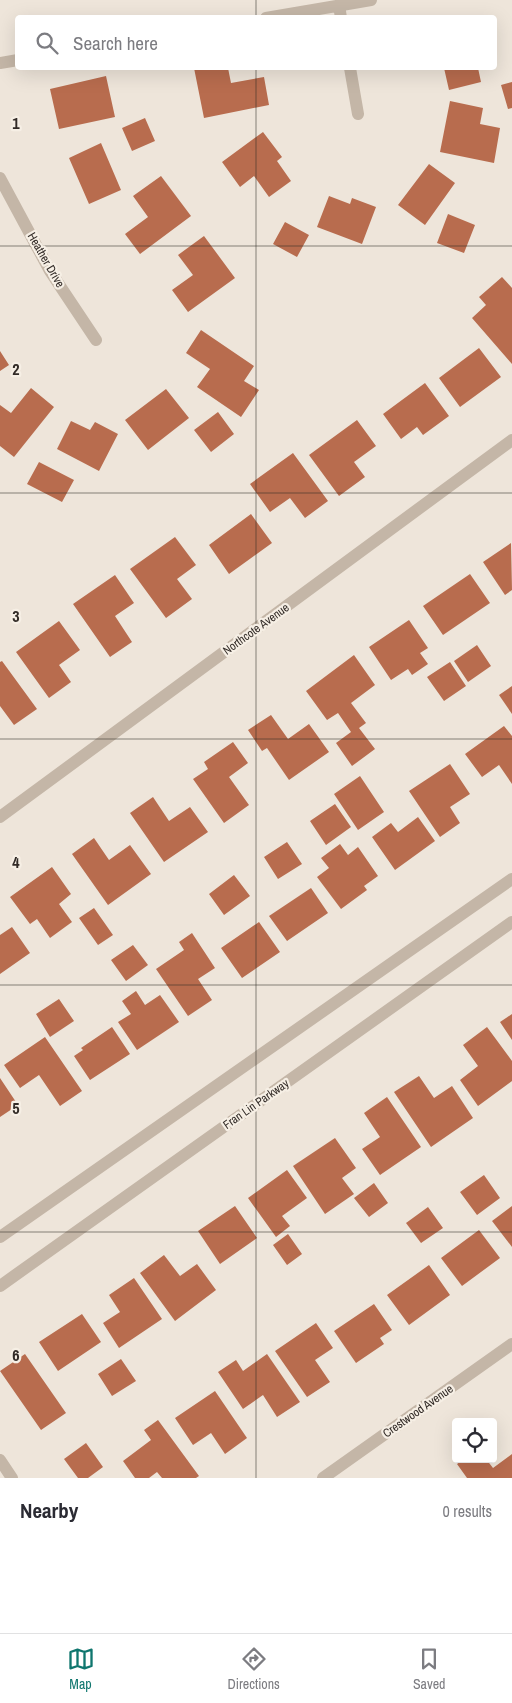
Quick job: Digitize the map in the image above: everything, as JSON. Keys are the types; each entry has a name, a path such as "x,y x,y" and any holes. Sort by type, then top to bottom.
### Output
{"street":[{"path":"298,15 340,11 370,0"},
{"path":"0,63 15,60"},
{"path":"350,70 358,114"},
{"name":"Heather Drive","path":"0,178 50,271 96,340"},
{"name":"Northcote Avenue","path":"0,817 512,440"},
{"path":"0,1236 512,879"},
{"name":"Fran Lin Parkway","path":"0,1286 512,922"},
{"name":"Crestwood Avenue","path":"323,1478 512,1344"},
{"path":"0,1460 12,1478"}],"building":[{"path":"194,70 228,70 231,83 264,77 269,105 204,118"},
{"path":"444,70 478,70 481,82 449,90"},
{"path":"106,76 115,117 59,129 50,89"},
{"path":"512,82 512,108 508,109 501,85"},
{"path":"450,101 483,108 480,124 500,128 494,163 440,152"},
{"path":"145,118 155,141 132,151 122,128"},
{"path":"263,132 282,157 277,161 291,181 269,197 254,176 240,187 222,162"},
{"path":"101,143 121,190 89,204 69,158"},
{"path":"429,164 455,183 425,225 398,205"},
{"path":"161,176 191,216 140,254 125,234 148,217 133,196"},
{"path":"329,196 350,204 352,198 376,207 362,244 317,227"},
{"path":"448,214 475,225 464,253 437,243"},
{"path":"285,222 309,235 297,257 273,244"},
{"path":"204,236 235,278 188,312 172,290 193,275 178,255"},
{"path":"502,277 512,288 512,364 472,318 486,305 479,297"},
{"path":"201,330 254,366 244,381 259,390 241,417 197,387 210,369 186,353"},
{"path":"479,348 501,377 460,407 439,378"},
{"path":"0,351 9,365 0,371"},
{"path":"425,383 449,416 423,435 417,427 401,439 383,414"},
{"path":"31,388 54,407 14,457 0,446 0,405 11,413"},
{"path":"166,389 189,418 148,450 125,420"},
{"path":"218,412 234,434 211,452 194,430"},
{"path":"357,420 376,446 354,462 365,477 339,496 309,455"},
{"path":"71,421 90,430 95,422 118,434 99,471 57,449"},
{"path":"293,453 328,501 305,518 290,498 270,512 250,484"},
{"path":"39,462 74,480 62,502 27,484"},
{"path":"251,514 272,543 229,574 209,545"},
{"path":"175,537 196,565 177,579 192,599 166,618 130,569"},
{"path":"511,543 512,590 505,595 483,562"},
{"path":"470,574 490,603 443,635 423,606"},
{"path":"115,575 134,603 115,616 132,642 110,657 73,604"},
{"path":"409,620 428,648 420,653 428,664 412,675 408,669 391,680 369,647"},
{"path":"59,621 80,650 59,665 71,682 49,698 16,652"},
{"path":"477,645 491,666 468,682 454,661"},
{"path":"354,655 375,685 351,703 366,723 359,728 375,749 352,766 336,743 351,732 338,713 327,720 306,691"},
{"path":"2,661 37,709 14,725 0,706 0,662"},
{"path":"450,662 466,686 444,701 427,677"},
{"path":"512,686 512,714 499,695"},
{"path":"271,715 288,739 309,724 329,752 289,780 267,748 262,751 248,730"},
{"path":"504,726 512,736 512,784 499,765 482,777 465,754"},
{"path":"233,742 248,763 229,777 249,805 224,823 193,779 208,769 204,762"},
{"path":"450,764 470,794 450,807 460,823 440,837 409,791"},
{"path":"360,776 384,812 358,830 334,794"},
{"path":"153,797 169,821 190,807 208,832 164,862 130,813"},
{"path":"335,804 351,827 326,845 310,821"},
{"path":"418,817 435,841 395,870 372,837 391,823 398,832"},
{"path":"94,838 109,860 130,845 151,874 108,905 72,854"},
{"path":"287,842 302,864 278,879 264,857"},
{"path":"340,844 348,855 358,847 378,876 364,886 367,890 341,909 317,877 329,868 321,858"},
{"path":"52,867 71,894 59,904 72,922 50,938 37,919 30,924 10,897"},
{"path":"234,875 250,896 224,915 209,894"},
{"path":"311,888 328,913 287,941 269,916"},
{"path":"94,908 113,935 98,945 79,918"},
{"path":"259,922 280,952 242,978 221,948"},
{"path":"12,927 30,953 0,974 0,935"},
{"path":"192,933 215,968 198,979 212,1000 188,1016 156,969 184,950 179,942"},
{"path":"133,945 148,965 126,981 111,960"},
{"path":"136,991 145,1005 160,995 179,1022 137,1050 118,1022 131,1014 122,1001"},
{"path":"59,999 74,1021 50,1037 36,1014"},
{"path":"512,1014 512,1040 500,1022"},
{"path":"112,1027 130,1054 90,1080 74,1056 83,1050 81,1048"},
{"path":"487,1027 512,1061 512,1081 478,1106 460,1080 478,1066 463,1045"},
{"path":"45,1037 82,1091 60,1106 39,1075 20,1088 4,1065"},
{"path":"419,1076 434,1098 452,1086 473,1118 431,1147 394,1092"},
{"path":"0,1078 18,1105 0,1117"},
{"path":"387,1097 421,1147 380,1175 362,1149 380,1137 364,1113"},
{"path":"335,1138 356,1168 342,1178 354,1194 325,1214 293,1166"},
{"path":"287,1170 307,1198 282,1216 290,1226 276,1237 248,1198"},
{"path":"484,1175 500,1198 477,1215 460,1192"},
{"path":"374,1183 388,1203 369,1217 354,1198"},
{"path":"235,1206 257,1238 220,1264 198,1231"},
{"path":"512,1206 512,1247 492,1221"},
{"path":"428,1207 443,1228 421,1243 406,1223"},
{"path":"479,1230 500,1258 462,1286 441,1258"},
{"path":"288,1234 302,1254 287,1265 273,1245"},
{"path":"164,1255 180,1276 197,1264 216,1290 175,1321 140,1273"},
{"path":"429,1265 450,1295 409,1325 387,1295"},
{"path":"134,1278 162,1319 119,1348 103,1323 120,1312 109,1295"},
{"path":"374,1304 392,1330 380,1338 384,1344 356,1363 334,1331"},
{"path":"82,1314 101,1342 58,1371 39,1342"},
{"path":"316,1323 333,1348 315,1360 330,1382 307,1397 275,1351"},
{"path":"25,1354 66,1413 41,1430 0,1371"},
{"path":"267,1354 300,1402 277,1417 263,1395 243,1409 218,1372 236,1360 243,1371"},
{"path":"121,1359 136,1381 112,1396 98,1374"},
{"path":"215,1391 247,1438 225,1454 211,1433 193,1445 175,1418"},
{"path":"158,1420 199,1476 196,1478 162,1478 157,1472 149,1478 135,1478 123,1461 151,1440 144,1430"},
{"path":"86,1443 103,1467 88,1478 78,1478 64,1459"},
{"path":"512,1454 512,1478 467,1478 457,1464 489,1463 493,1468"}]}
